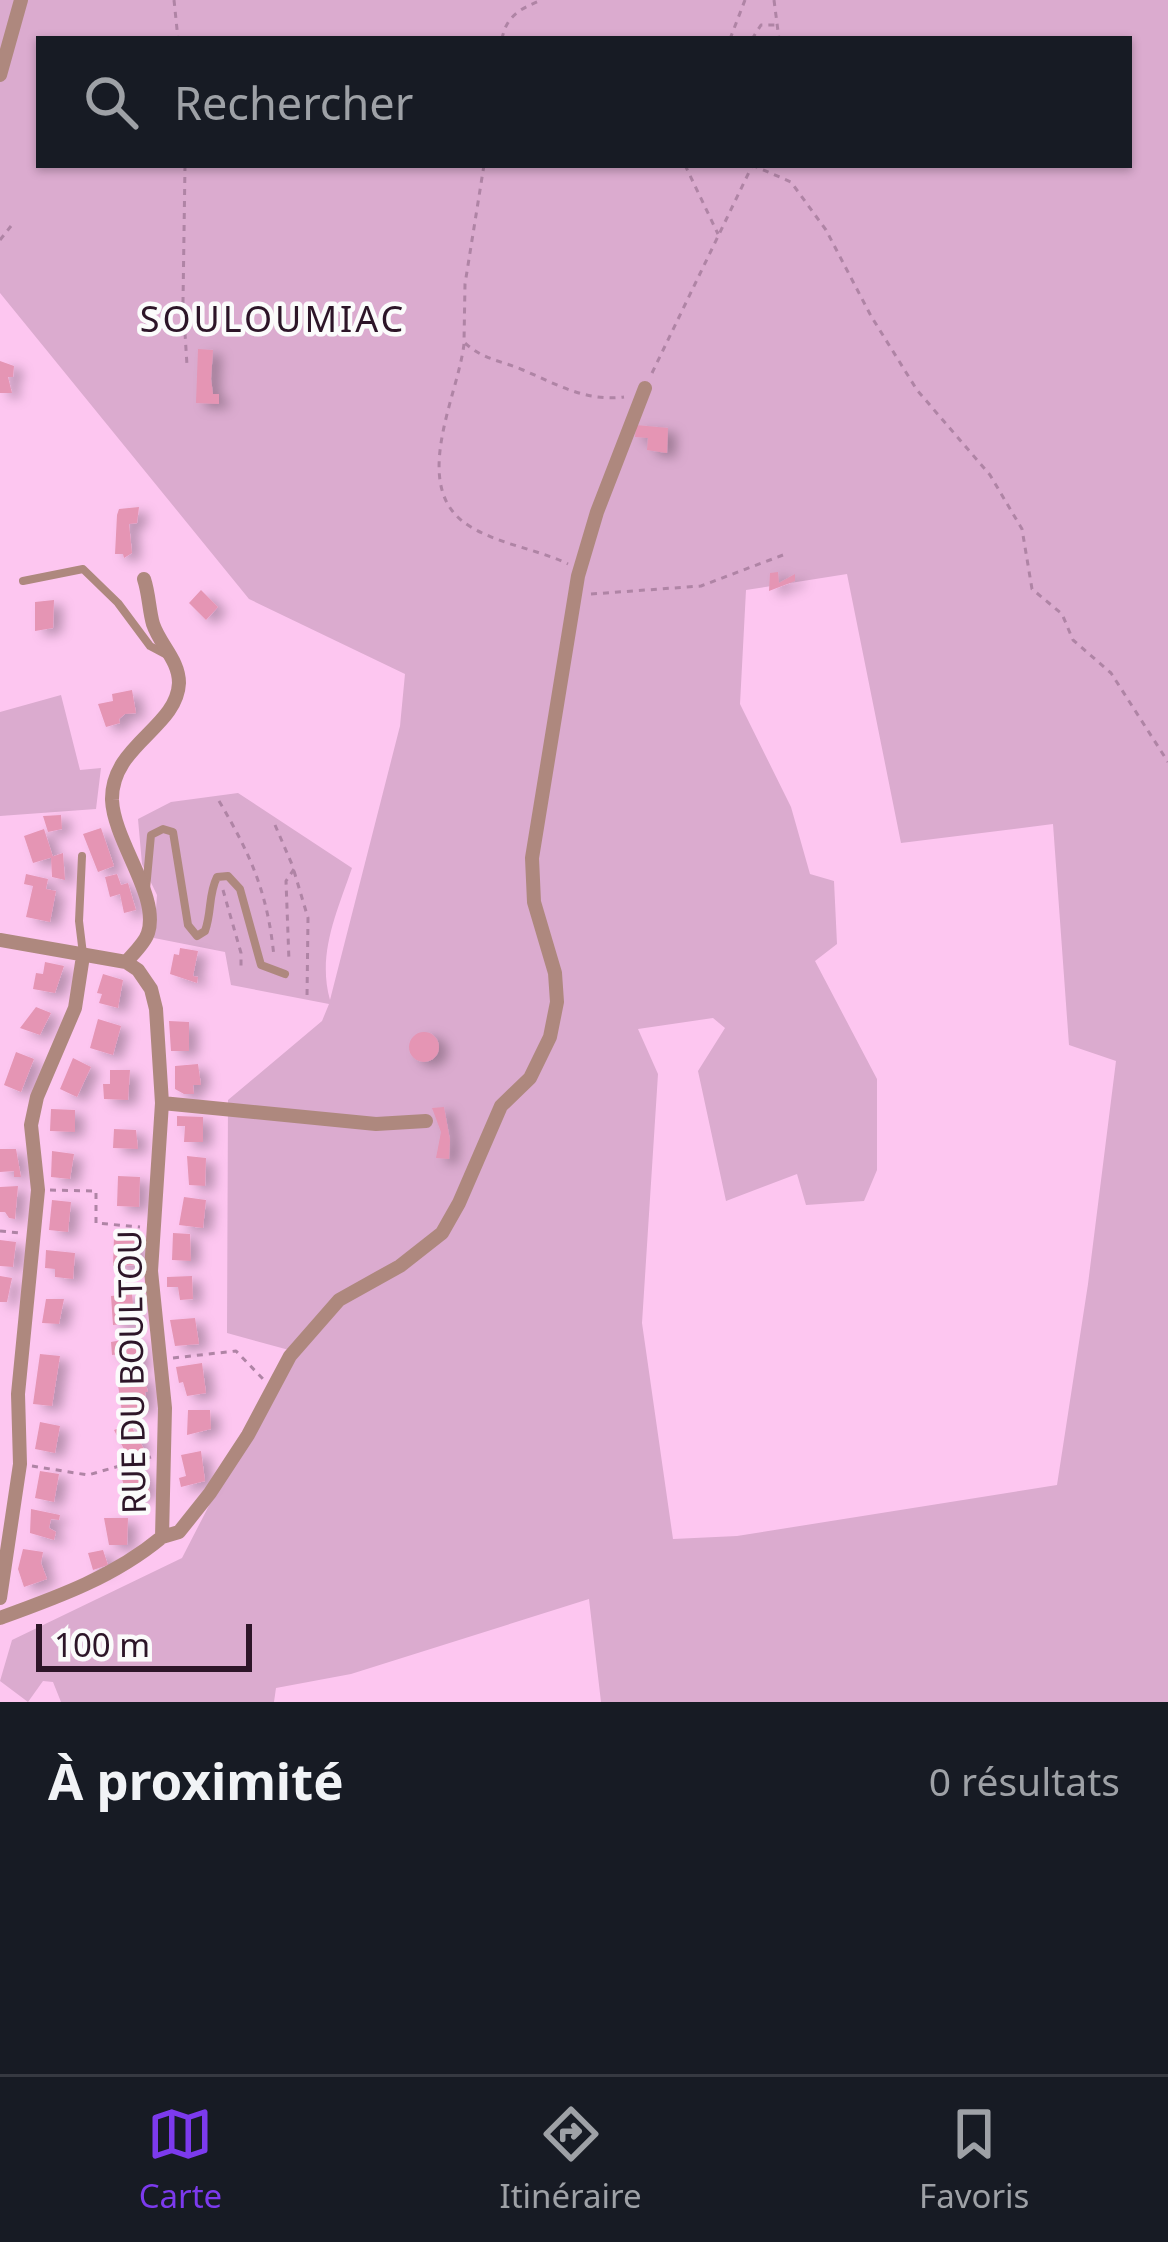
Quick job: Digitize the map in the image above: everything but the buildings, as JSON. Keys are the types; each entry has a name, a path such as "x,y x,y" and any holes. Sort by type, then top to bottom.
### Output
{"street":[{"path":"0,75 21,0"},
{"path":"162,1537 179,1532 209,1493 290,1356 339,1300 400,1266 442,1233 501,1106 530,1078 550,1037 557,1002 555,973 535,902 532,858 578,576 645,388"},
{"path":"0,940 126,962 148,937 146,896 118,832 112,799 119,766 178,694 179,676 153,624 145,579"},
{"path":"0,1598 20,1464 18,1394 38,1190 32,1125 37,1097 75,1008 83,956"},
{"name":"RUE DU BOULTOU","path":"0,1618 69,1593 131,1563 162,1537 165,1408 151,1271 162,1103 151,989 126,962"},
{"path":"162,1103 376,1124 426,1121"}],"lane":[{"path":"23,580 83,569 118,603 150,646 172,658"},
{"path":"146,896 151,836 163,829 173,832 188,925 197,936 205,931 211,915 210,891 217,878 228,875 240,889 261,965 280,973"},
{"path":"82,856 79,920 83,956"}],"path":[{"path":"174,0 178,36"},
{"path":"503,36 508,20 521,8 542,0"},
{"path":"731,36 745,0"},
{"path":"774,0 779,36"},
{"path":"754,36 761,25 778,26"},
{"path":"185,168 187,365"},
{"path":"484,168 465,284 461,372 440,442 440,481 450,508 465,524 559,560 578,576"},
{"path":"686,168 719,237"},
{"path":"464,342 487,360 522,369 567,390 616,398 645,388 751,168"},
{"path":"759,168 791,182 826,230 917,390 990,475 1022,529 1032,589 1062,614 1073,640 1111,674 1168,762"},
{"path":"0,240 11,226"},
{"path":"576,606 585,596 603,590 701,586 783,555"},
{"path":"218,801 260,877 280,973"},
{"path":"275,825 308,918 307,998"},
{"path":"280,973 289,962 286,881 294,869"},
{"path":"217,878 241,952 241,968"},
{"path":"38,1190 96,1191 95,1223 154,1229"},
{"path":"0,1231 34,1234"},
{"path":"159,1360 228,1349 243,1355 266,1381 276,1382"},
{"path":"20,1464 88,1475 164,1453"}],"shaded area":[{"path":"0,0 1168,0 1168,1702 601,1702 589,1599 351,1674 276,1688 274,1702 61,1702 53,1682 43,1681 28,1702 0,1681 12,1640 182,1558 289,1350 227,1333 228,1100 322,1021 329,1004 231,985 225,952 154,938 157,895 142,864 138,819 171,802 238,793 352,868 327,950 330,1000 400,726 405,674 249,599 0,293","holes":["847,574 901,843 1053,824 1069,1045 1116,1061 1057,1485 737,1536 673,1539 642,1323 658,1074 638,1029 713,1018 725,1028 698,1071 726,1201 797,1174 806,1205 864,1201 877,1170 877,1079 815,961 837,944 834,881 810,874 791,807 740,704 746,590"]},
{"path":"61,695 80,770 101,768 96,809 0,816 0,712"}],"district":[{"name":"SOULOUMIAC","path":"273,318"}]}
